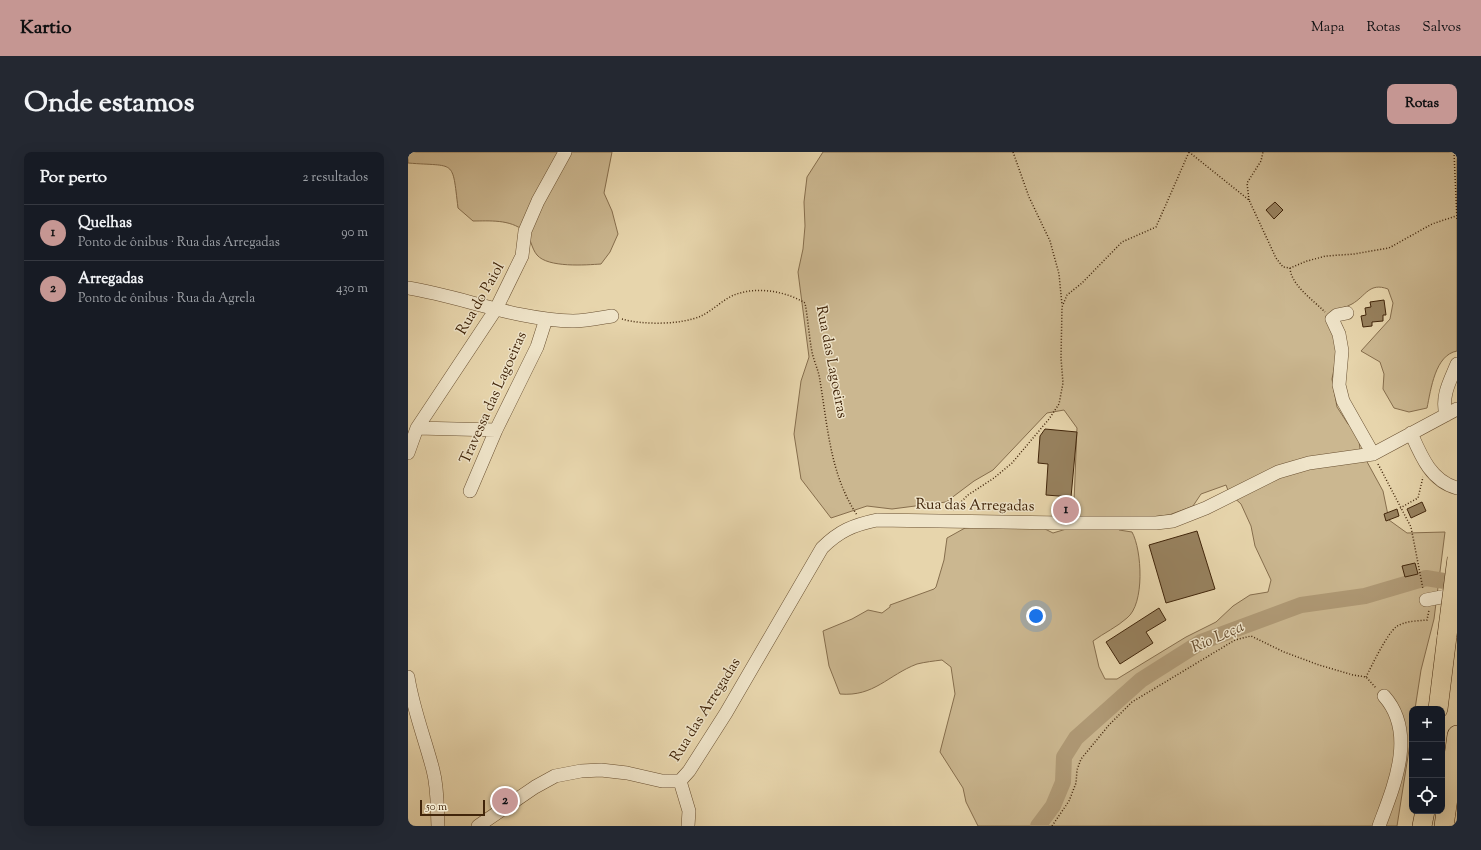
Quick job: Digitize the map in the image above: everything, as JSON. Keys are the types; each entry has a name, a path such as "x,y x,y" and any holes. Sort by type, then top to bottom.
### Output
{"highway":[{"path":"1438,706 1457,558"},
{"path":"1444,826 1457,735"},
{"path":"1422,826 1424,814"}],"street":[{"name":"Rua do Paiol","path":"408,453 417,428 496,310 522,256 525,231 538,201 565,152"},
{"path":"408,288 496,310 546,318 574,321 612,316"},
{"path":"1347,313 1337,315 1332,319 1339,334 1342,351 1339,385 1343,401 1373,454"},
{"name":"Travessa das Lagoeiras","path":"470,491 496,430 537,347 546,318"},
{"path":"1452,412 1443,403 1457,364"},
{"name":"Rua das Arregadas","path":"680,782 689,771 726,712 822,548 834,536 863,523 877,520 1061,523 1156,523 1173,521 1206,508 1278,472 1309,462 1373,454 1452,412"},
{"path":"417,428 496,430"},
{"path":"1411,433 1422,459 1435,476 1449,486 1457,488"},
{"path":"1424,594 1457,594"},
{"path":"408,677 409,691 433,771 437,793 438,826"},
{"path":"1380,826 1400,761 1398,720 1393,706 1384,696"},
{"path":"478,826 535,787 555,776 581,771 601,770 627,773 662,782 680,782 689,811 688,826"}],"path":[{"path":"948,520 951,513 968,495 994,478 1012,463 1045,424 1059,404 1063,383 1061,358 1062,307 1059,274 1050,241 1028,197 1013,152"},
{"path":"1062,307 1067,295 1082,284 1122,242 1156,227 1189,152 1250,200"},
{"path":"1263,152 1260,161 1247,183 1250,200 1276,258 1283,267 1290,268 1307,261 1326,256 1354,254 1389,248 1432,224 1456,216"},
{"path":"1454,152 1457,221"},
{"path":"1290,268 1290,275 1299,287 1332,319"},
{"name":"Rua das Lagoeiras","path":"612,316 630,322 676,322 699,317 740,293 757,291 794,296 805,303 812,353 820,379 824,411 837,477 845,495 863,523"},
{"path":"1366,677 1384,643 1395,627 1409,622 1427,620 1430,611 1424,594 1411,527 1373,454"},
{"path":"1400,508 1418,498 1421,479 1429,468"},
{"path":"1052,826 1069,801 1076,782 1077,770 1081,759 1109,725 1132,702 1235,640 1251,636 1284,652 1319,665 1366,677 1384,696"}],"shaded area":[{"path":"408,152 612,152 604,193 612,211 618,234 610,252 601,264 568,265 558,264 542,259 533,249 530,239 526,233 518,227 512,224 492,221 473,221 458,208 454,180 449,168 435,165 408,163"},
{"path":"823,152 1457,152 1457,351 1444,359 1439,366 1432,383 1427,408 1409,412 1394,408 1383,389 1384,374 1380,362 1361,351 1390,319 1393,303 1388,289 1376,287 1368,291 1352,304 1334,311 1338,349 1332,379 1337,407 1348,424 1358,433 1360,449 1383,491 1389,520 1407,533 1445,532 1434,619 1421,670 1415,706 1409,706 1409,750 1397,826 978,826 966,802 963,788 940,752 955,694 951,667 942,660 917,664 872,689 852,694 840,694 829,666 823,631 852,619 868,610 882,613 890,607 890,605 934,589 936,587 944,560 947,538 965,528 1012,524 1039,526 1053,533 1073,527 1077,428 1064,410 1047,413 993,470 974,481 946,502 892,509 867,506 831,518 801,479 794,434 801,381 809,357 798,272 803,249 805,226 804,202 807,177","holes":["1226,485 1229,493 1241,504 1251,526 1255,546 1271,580 1268,592 1250,595 1233,606 1216,622 1186,637 1117,679 1105,679 1099,667 1093,641 1127,618 1133,611 1137,601 1139,589 1140,563 1135,540 1132,532 1119,530 1126,520 1169,515 1193,506 1201,494"]}],"building":[{"path":"1275,202 1283,210 1274,219 1266,210"},
{"path":"1384,300 1386,315 1383,315 1383,321 1372,322 1372,326 1363,327 1361,316 1366,315 1365,308 1371,307 1370,302"},
{"path":"1045,429 1077,432 1071,497 1046,495 1048,464 1038,463 1040,436"},
{"path":"1422,502 1426,511 1411,518 1407,509"},
{"path":"1397,509 1399,516 1386,521 1384,514"},
{"path":"1197,531 1215,589 1166,603 1149,545"},
{"path":"1415,563 1418,574 1405,577 1402,566"},
{"path":"1159,608 1166,620 1146,632 1153,643 1120,664 1106,642"}],"waterway":[{"name":"Rio Leça","path":"1038,826 1053,806 1063,782 1064,757 1076,738 1141,680 1201,642 1301,605 1365,596 1426,578 1457,583"}],"place":[{"name":"Quelhas","path":"1066,510"},
{"name":"Arregadas","path":"505,801"}]}
